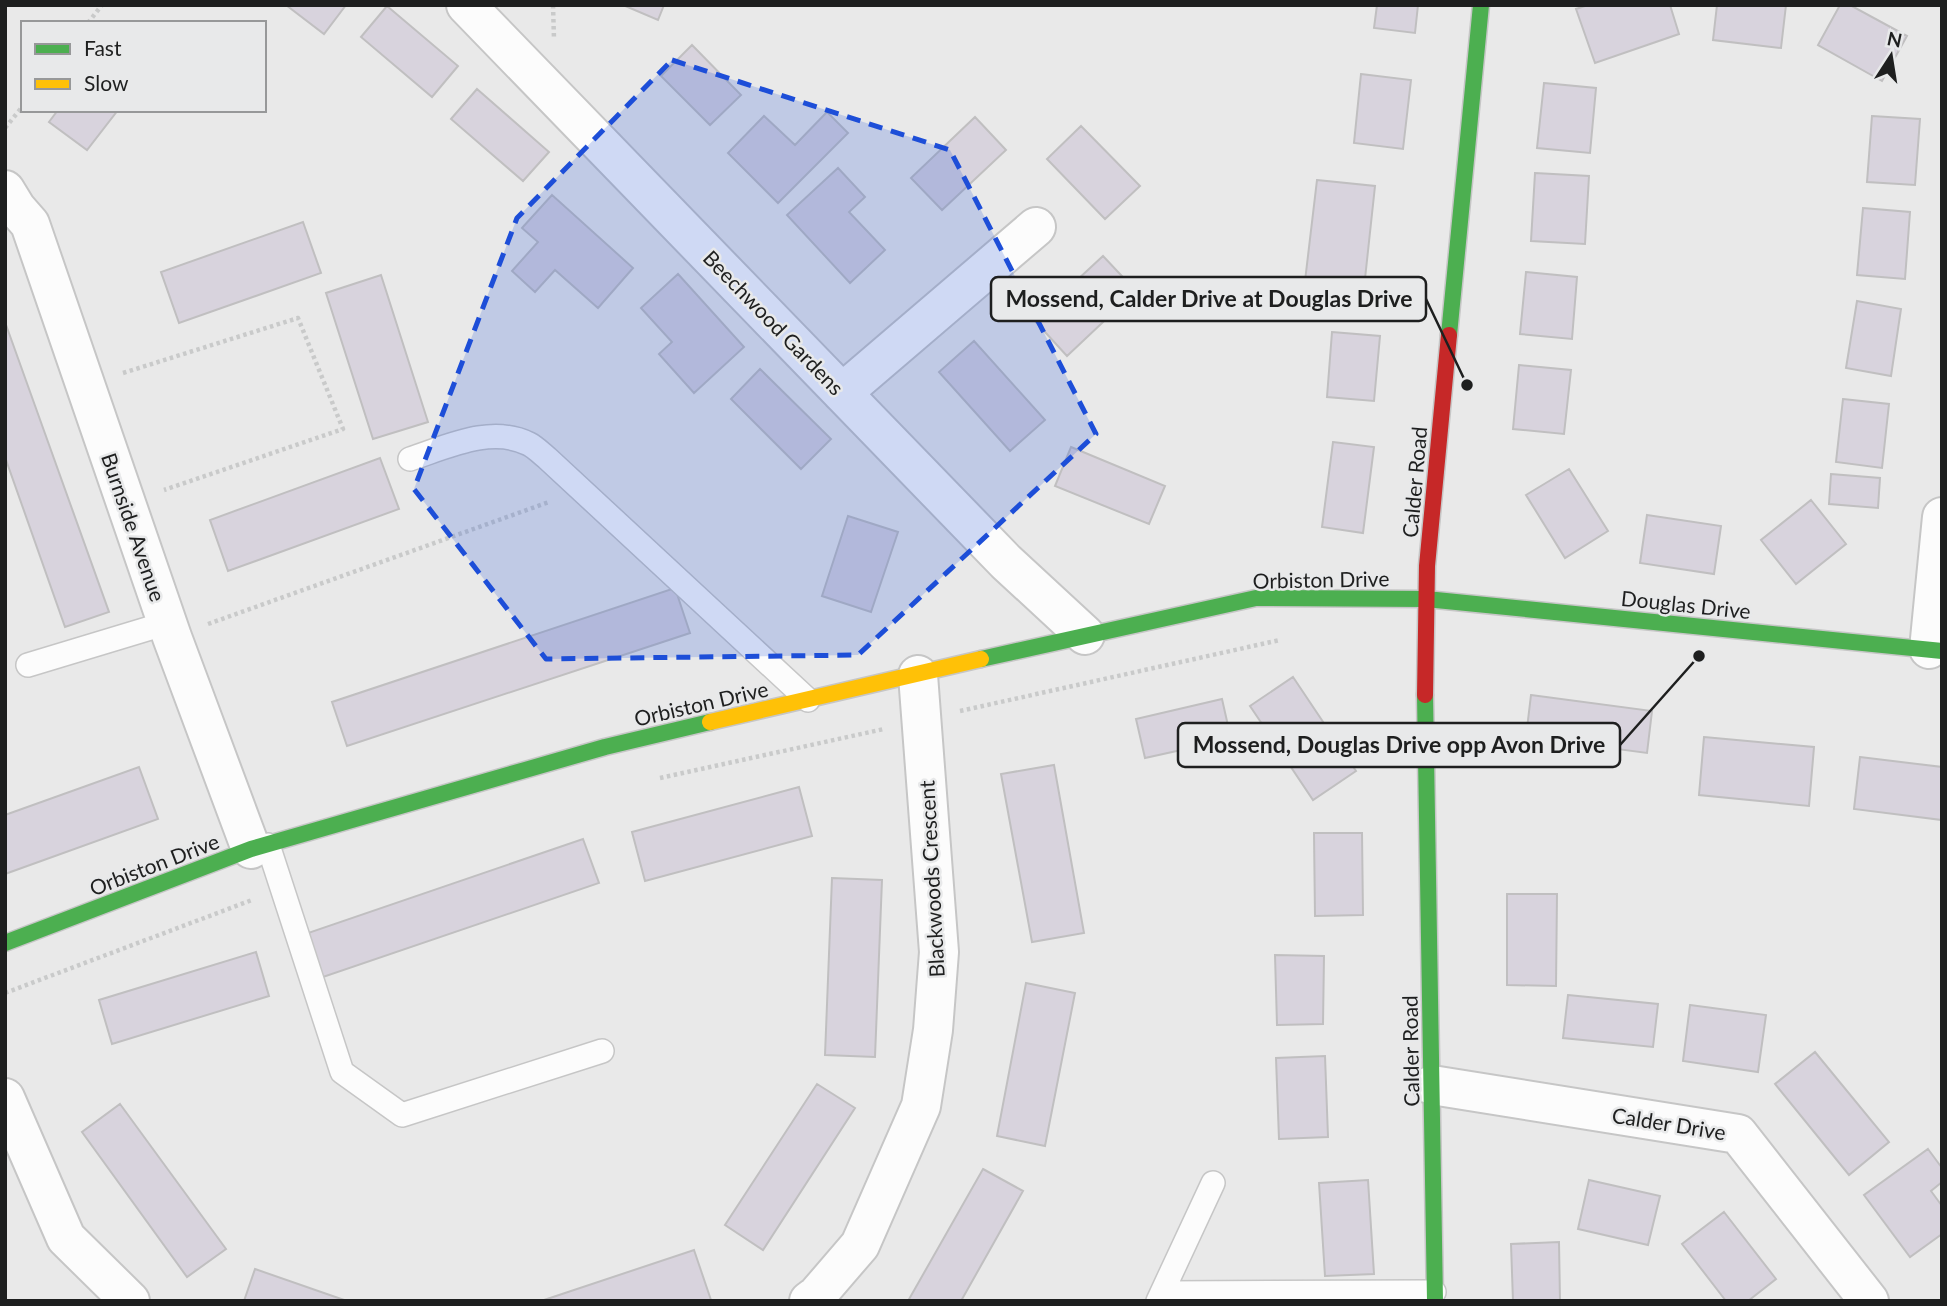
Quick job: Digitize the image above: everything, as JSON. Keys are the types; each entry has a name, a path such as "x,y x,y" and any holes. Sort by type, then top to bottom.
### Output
{"street":[{"name":"Beechwood Gardens","path":"466,5 1006,562 1085,635"},
{"name":"Calder Road","path":"1434,1296 1424,657 1426,599 1481,5"},
{"name":"Burnside Avenue","path":"9,203 30,224 169,630 260,847"},
{"path":"842,393 1036,227"},
{"path":"1935,650 1942,517"},
{"name":"Orbiston Drive","path":"5,943 260,847 606,747 1085,635 1256,598 1426,599"},
{"name":"Douglas Drive","path":"1426,599 1935,650"},
{"name":"Blackwoods Crescent","path":"809,1301 860,1244 921,1106 933,1030 939,952 918,675"},
{"name":"Calder Drive","path":"1432,1085 1738,1134 1869,1301"},
{"path":"5,1098 66,1238 130,1301"}],"lane":[{"path":"410,459 480,437 504,437 528,444 808,700"},
{"path":"28,665 169,630"},
{"path":"260,847 282,889 342,1072 402,1115 602,1051"},
{"path":"1213,1182 1160,1297 1434,1296"}],"path":[{"path":"90,21 102,5"},
{"path":"5,128 21,108"},
{"path":"85,385 298,318 343,429 126,503"},
{"path":"169,630 583,492"},
{"path":"659,778 1282,640"},
{"path":"5,993 282,889"}],"highlighted area":[{"path":"672,60 950,150 1096,434 858,655 546,659 414,489 517,218"}],"building":[{"path":"286,5 346,5 324,34"},
{"path":"623,5 664,5 658,20"},
{"path":"1377,5 1418,5 1415,33 1374,28"},
{"path":"1588,5 1670,5 1679,34 1595,63 1576,9"},
{"path":"1717,5 1786,5 1781,48 1713,40"},
{"path":"1840,5 1850,5 1907,36 1882,81 1818,45"},
{"path":"387,6 458,66 432,97 361,37"},
{"path":"692,45 741,95 710,125 661,76"},
{"path":"1361,74 1411,80 1403,149 1354,143"},
{"path":"1544,83 1596,88 1590,153 1537,148"},
{"path":"477,89 549,152 523,181 451,119"},
{"path":"56,112 116,112 87,150 49,122"},
{"path":"827,112 848,133 778,203 728,153 764,116 795,145"},
{"path":"1872,116 1920,119 1915,185 1867,182"},
{"path":"975,117 1006,150 942,210 911,178"},
{"path":"1081,126 1140,186 1105,219 1047,159"},
{"path":"838,168 865,197 849,212 885,250 850,283 787,215"},
{"path":"1535,173 1589,176 1585,244 1531,241"},
{"path":"1317,180 1375,186 1364,288 1305,281"},
{"path":"552,195 633,268 598,308 555,270 535,292 512,271 538,242 522,228"},
{"path":"1863,208 1910,212 1905,279 1857,275"},
{"path":"303,222 321,273 179,323 161,272"},
{"path":"1103,256 1136,291 1067,356 1034,320"},
{"path":"1526,272 1577,277 1572,339 1520,334"},
{"path":"678,274 744,347 694,393 659,354 672,342 641,308"},
{"path":"381,275 428,422 373,439 326,293"},
{"path":"1857,301 1901,309 1891,376 1846,368"},
{"path":"5,322 109,612 65,627 5,457"},
{"path":"1332,332 1380,336 1374,401 1327,397"},
{"path":"974,341 1045,420 1010,451 939,372"},
{"path":"1519,365 1571,370 1564,434 1513,429"},
{"path":"760,369 831,439 801,469 731,399"},
{"path":"1843,399 1889,404 1882,468 1836,462"},
{"path":"1333,442 1374,447 1363,533 1322,527"},
{"path":"1071,447 1165,486 1149,524 1055,486"},
{"path":"380,458 399,509 228,571 210,520"},
{"path":"1569,469 1608,531 1565,558 1526,495"},
{"path":"1831,474 1880,478 1878,508 1829,504"},
{"path":"1811,500 1846,544 1796,584 1761,540"},
{"path":"1647,515 1721,526 1714,574 1640,563"},
{"path":"848,516 898,532 871,612 822,596"},
{"path":"675,588 690,633 347,746 332,702"},
{"path":"1293,677 1356,771 1313,800 1250,706"},
{"path":"1531,695 1652,711 1647,753 1526,737"},
{"path":"1222,699 1231,739 1145,758 1136,719"},
{"path":"1704,737 1814,747 1809,806 1699,795"},
{"path":"1860,757 1942,767 1942,820 1854,809"},
{"path":"1054,765 1084,933 1032,942 1001,774"},
{"path":"139,767 158,819 5,874 5,815"},
{"path":"799,787 812,836 645,881 632,832"},
{"path":"1314,833 1362,833 1363,915 1315,916"},
{"path":"583,839 599,883 323,977 308,933"},
{"path":"832,878 882,880 875,1057 825,1055"},
{"path":"1507,894 1557,894 1556,986 1507,985"},
{"path":"256,952 269,996 112,1044 99,1000"},
{"path":"1275,955 1324,956 1323,1024 1277,1025"},
{"path":"1026,983 1075,993 1045,1146 997,1136"},
{"path":"1568,995 1658,1004 1653,1047 1563,1038"},
{"path":"1690,1005 1766,1015 1758,1072 1683,1061"},
{"path":"1815,1052 1889,1142 1849,1175 1775,1084"},
{"path":"1325,1056 1328,1137 1279,1139 1276,1058"},
{"path":"817,1084 855,1108 763,1250 725,1225"},
{"path":"120,1104 226,1249 187,1277 82,1132"},
{"path":"1928,1149 1942,1168 1942,1182 1931,1191 1942,1206 1942,1234 1910,1257 1864,1195"},
{"path":"983,1169 1023,1191 961,1301 908,1301"},
{"path":"1368,1180 1374,1274 1325,1276 1319,1183"},
{"path":"1589,1180 1660,1196 1648,1245 1578,1229"},
{"path":"1724,1212 1776,1279 1748,1301 1726,1301 1682,1244"},
{"path":"1559,1242 1560,1301 1513,1301 1511,1244"},
{"path":"694,1250 711,1300 541,1301"},
{"path":"255,1269 347,1301 244,1301"}],"traffic: fast":[{"path":"1449,335 1481,5"},
{"path":"981,659 1256,598 1426,599 1942,651"},
{"path":"1425,695 1435,1301"},
{"path":"5,943 251,849 605,747 710,722"}],"traffic: slow":[{"path":"710,722 981,659"}],"traffic: jam":[{"path":"1425,695 1427,566 1449,335"}],"place":[{"name":"Mossend, Calder Drive at Douglas Drive","path":"1467,385"},
{"name":"Mossend, Douglas Drive opp Avon Drive","path":"1699,656"}]}
